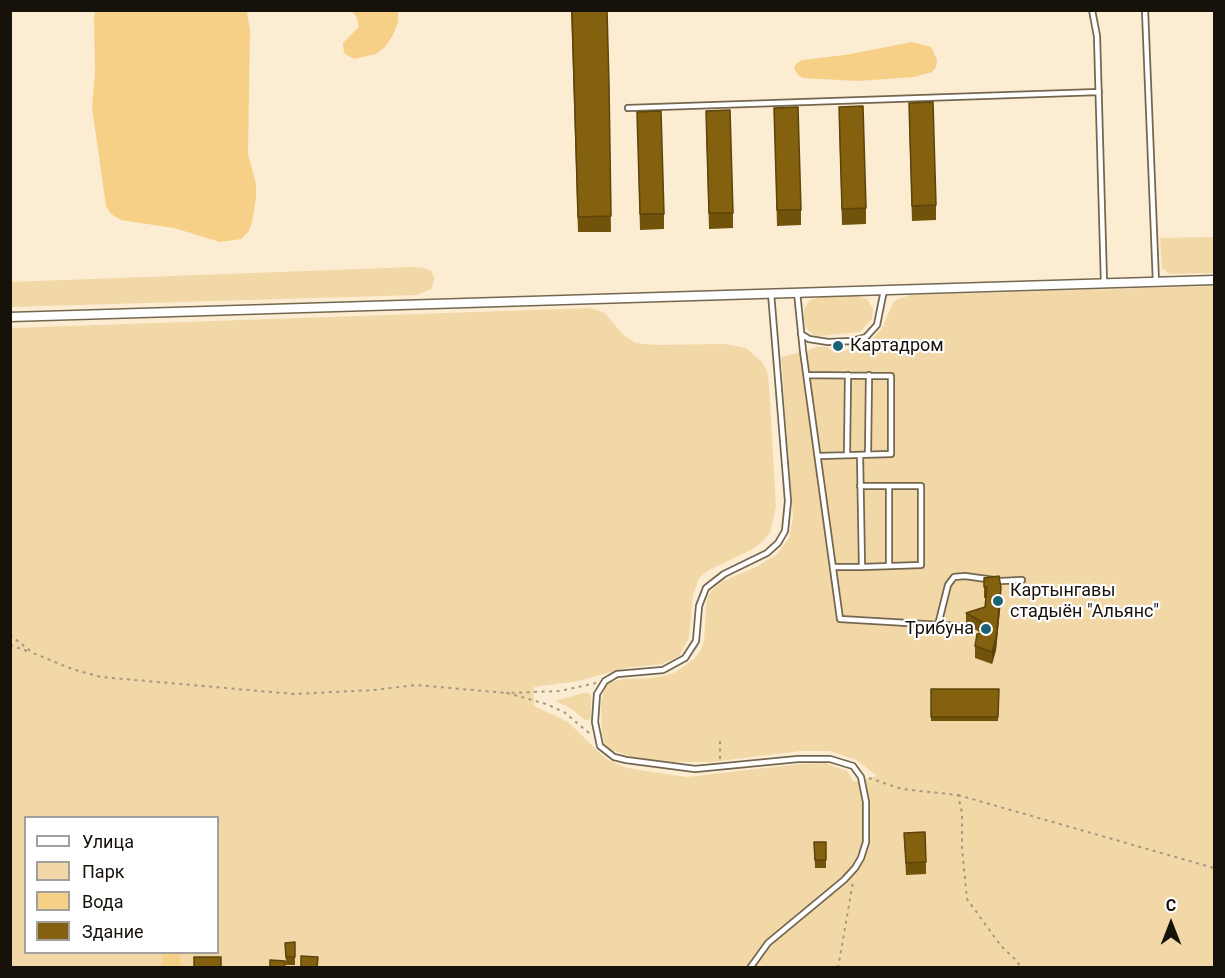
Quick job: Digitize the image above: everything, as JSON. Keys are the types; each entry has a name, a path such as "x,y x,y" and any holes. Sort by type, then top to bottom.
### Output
{"street":[{"path":"10,317 1215,280"}],"lane":[{"path":"1092,10 1097,36 1104,284"},
{"path":"1145,10 1156,283"},
{"path":"628,108 1099,92"},
{"path":"801,334 818,341 828,342 852,341 866,337 881,317 884,290"},
{"path":"797,292 840,619 958,626"},
{"path":"750,968 757,955 779,932 844,880 855,868 866,842 866,802 861,777 853,766 842,761 817,758 778,760 720,768 673,767 614,757 600,746 596,728 597,693 609,677 625,673 663,670 685,658 696,641 699,606 706,588 724,574 767,553 778,543 785,531 788,501 771,293"},
{"path":"807,375 891,376 891,454 819,456"},
{"path":"847,455 848,375"},
{"path":"867,454 868,375"},
{"path":"860,455 862,567"},
{"path":"834,567 921,565 921,486 860,486"},
{"path":"889,486 889,566"},
{"path":"938,625 948,585 954,577 965,576 1001,582 1022,580"}],"path":[{"path":"10,635 33,653"},
{"path":"10,645 72,669 101,677 294,694 374,690 416,685 507,693 560,691 609,677"},
{"path":"507,693 546,704 564,712 589,732 600,746"},
{"path":"720,739 720,749"},
{"path":"853,766 873,781 902,789 958,795 1215,868"},
{"path":"958,795 962,813 962,848 967,898 1001,946 1018,962 1020,968"},
{"path":"838,968 855,868"}],"green space":[{"path":"1214,237 1214,273 1170,274 1162,268 1160,238"},
{"path":"413,267 431,271 435,278 431,289 417,295 11,307 11,282"},
{"path":"1214,286 1214,967 11,967 10,328 590,308 605,313 623,335 636,343 724,344 746,348 762,362 767,371 769,384 776,507 770,533 751,550 709,570 699,578 693,595 689,638 679,656 662,664 625,668 579,681 534,687 534,706 568,722 606,759 627,768 687,777 825,763 847,771 854,782 877,776 856,760 830,751 801,751 712,762 669,762 632,757 606,748 602,734 601,703 606,683 624,679 664,676 676,672 694,659 701,650 704,640 706,606 708,596 714,588 721,582 756,567 777,554 789,538 793,518 781,357 816,347 845,351 853,346 866,343 882,328 893,303 911,295"},
{"path":"857,296 867,299 873,308 872,319 860,332 820,336 814,335 806,328 804,309 810,300 820,297"},
{"path":"583,693 591,696 589,720 585,720 572,709 555,701"}],"water":[{"path":"95,11 247,11 250,31 248,154 256,184 256,197 252,223 248,232 241,239 220,242 174,228 121,220 111,214 106,206 92,107 95,73"},
{"path":"352,11 398,11 398,22 393,35 386,46 376,54 354,59 344,53 343,43 359,27"},
{"path":"912,42 931,47 937,60 932,72 914,77 858,81 803,78 794,69 796,64 802,60 845,55"},
{"path":"180,954 181,967 162,967 163,955"}],"building":[{"path":"572,10 607,10 611,216 578,217"},
{"path":"933,102 936,205 912,206 909,103"},
{"path":"863,106 866,208 842,209 839,107"},
{"path":"798,107 801,210 777,210 774,108"},
{"path":"730,110 733,213 709,213 706,111"},
{"path":"661,111 664,214 640,214 637,112"},
{"name":"Трибуна","path":"999,576 1001,588 996,638 992,652 975,646 977,634 981,633 982,622 966,613 985,607 987,587 984,587 984,578"},
{"path":"931,689 999,689 998,717 931,717"},
{"path":"925,832 926,862 906,863 904,833"},
{"path":"814,842 826,842 826,860 815,860"},
{"path":"295,942 295,957 286,957 285,943"},
{"path":"301,956 318,957 317,968 301,968"},
{"path":"194,957 221,957 221,968 194,968"},
{"path":"270,960 285,961 285,968 270,968"}],"place":[{"name":"Картадром","path":"838,346"},
{"name":"Картынгавы стадыён \"Альянс\"","path":"998,601"},
{"name":"Трибуна","path":"986,629"}]}
